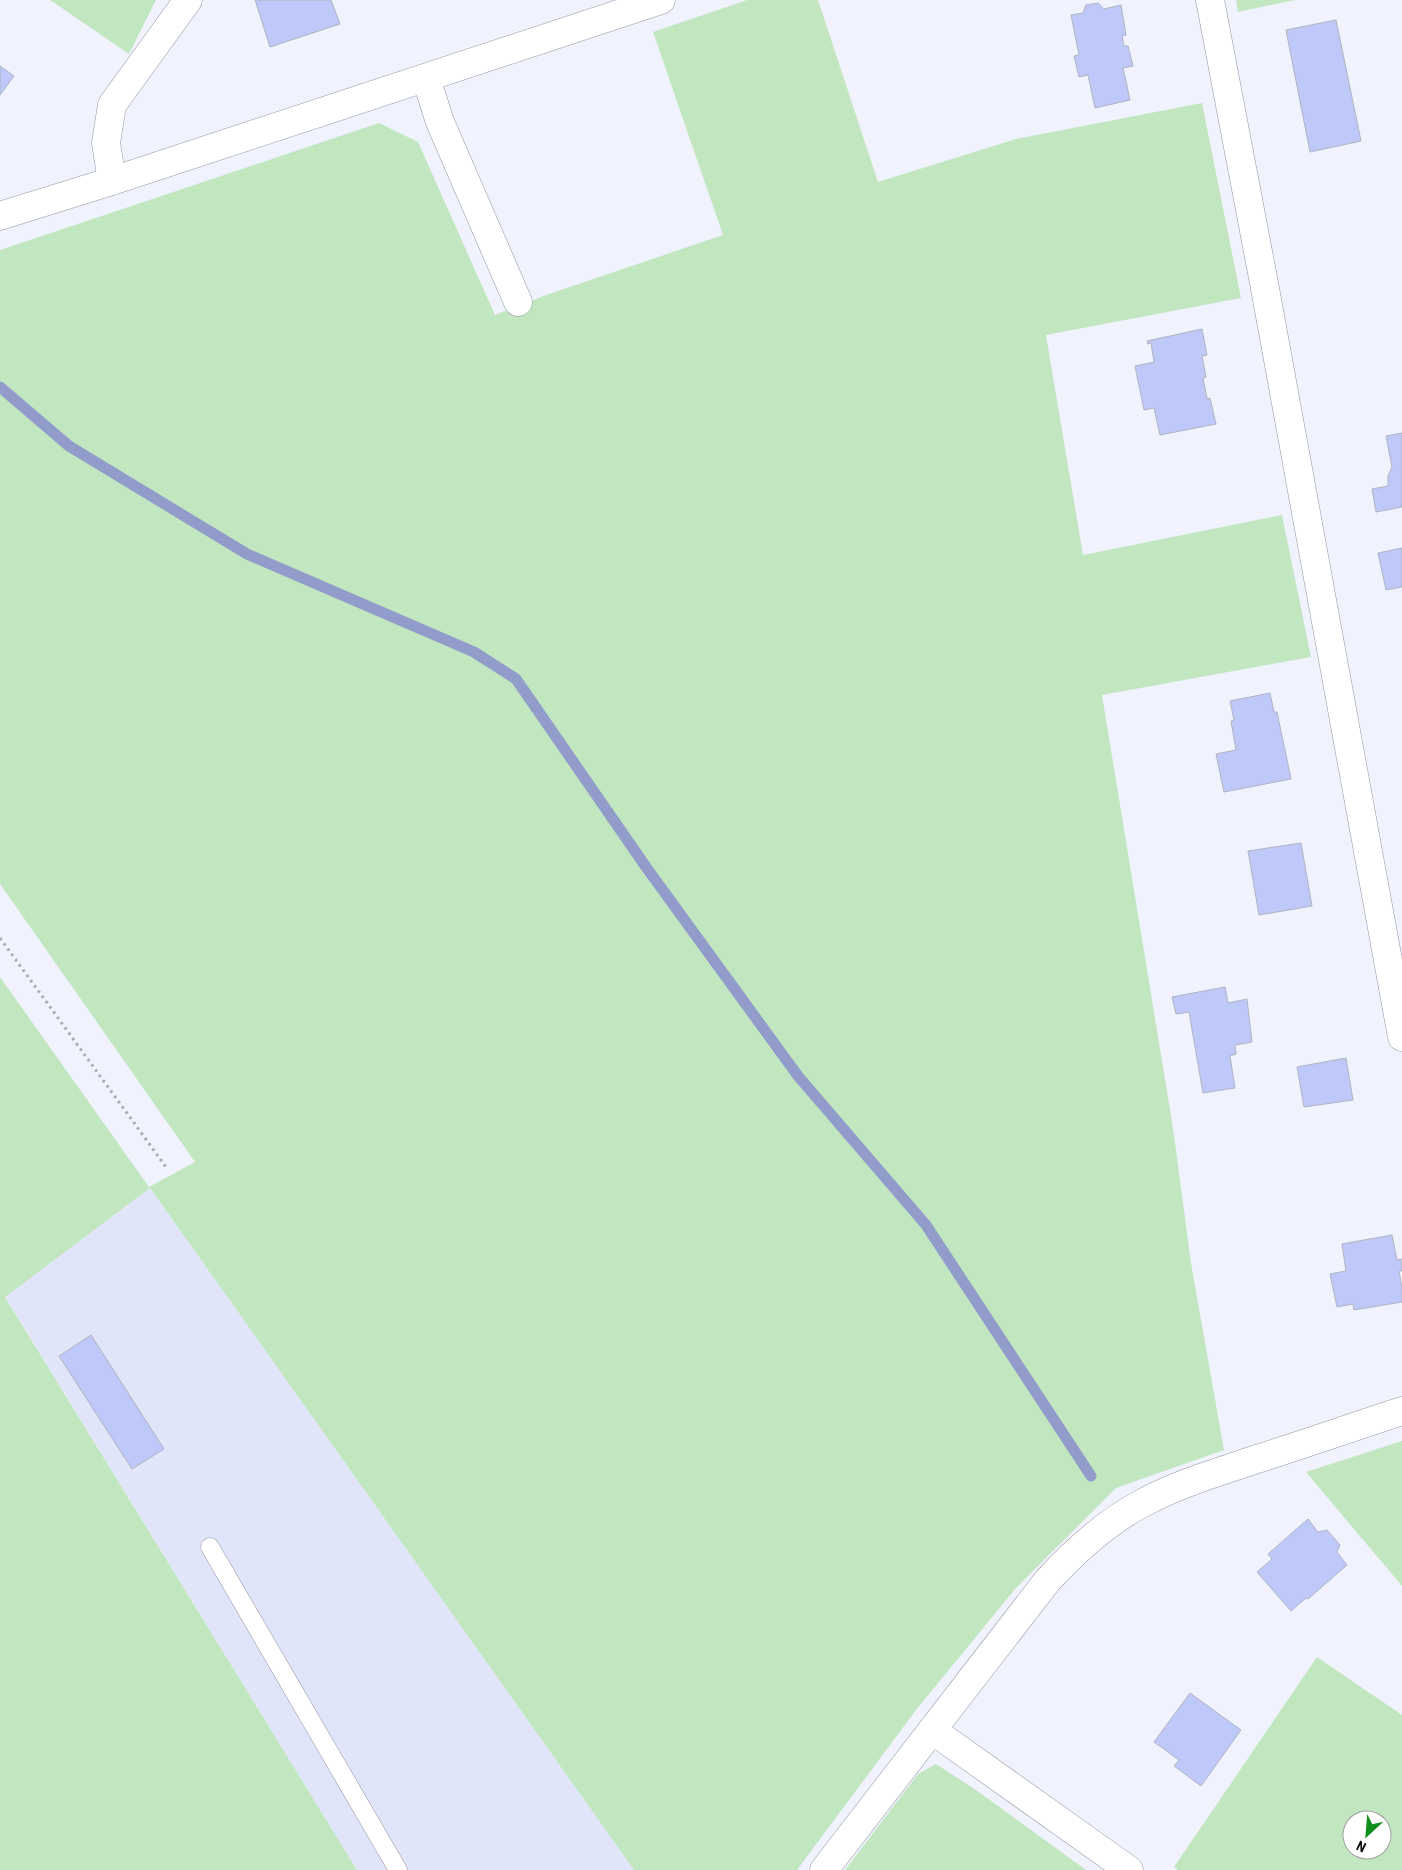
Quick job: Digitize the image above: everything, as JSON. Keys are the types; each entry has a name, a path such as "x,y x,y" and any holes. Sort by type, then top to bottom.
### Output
{"street":[{"path":"112,181 106,143 112,105 188,0"},
{"path":"0,216 112,181 661,0"},
{"path":"1210,0 1270,312 1402,1038"},
{"path":"426,78 440,122 518,302"},
{"path":"824,1870 1048,1580 1072,1555 1112,1522 1140,1504 1176,1486 1402,1411"},
{"path":"932,1730 1129,1870"}],"lane":[{"path":"210,1547 398,1870"}],"path":[{"path":"0,938 166,1167"}],"shaded area":[{"path":"150,1188 634,1870 357,1870 5,1296"}],"green space":[{"path":"50,0 156,0 129,54"},
{"path":"747,0 818,0 878,182 1016,139 1202,103 1241,298 1046,335 1083,555 1282,515 1311,657 1102,695 1173,1128 1191,1263 1224,1450 1116,1488 1016,1588 916,1710 797,1870 634,1870 150,1188 5,1297 357,1870 0,1870 0,977 149,1187 195,1162 0,884 0,250 379,123 418,142 495,315 546,295 723,235 653,32"},
{"path":"1236,0 1295,0 1238,12"},
{"path":"1402,1441 1402,1586 1306,1472"},
{"path":"1317,1657 1402,1715 1402,1870 1178,1870 1174,1867"},
{"path":"936,1764 976,1790 1086,1870 845,1870 918,1774"}],"building":[{"path":"255,0 331,0 340,24 270,47"},
{"path":"1098,3 1104,9 1121,5 1126,35 1122,36 1124,46 1128,46 1133,66 1123,68 1130,100 1095,108 1088,75 1079,77 1074,56 1079,55 1071,15 1083,13 1086,5"},
{"path":"1336,20 1361,141 1310,152 1286,30"},
{"path":"0,66 14,76 0,95"},
{"path":"1202,329 1207,355 1202,356 1206,377 1203,378 1207,399 1210,398 1216,424 1160,435 1154,408 1144,410 1135,366 1154,362 1151,343 1148,344 1147,341"},
{"path":"1402,433 1402,507 1376,512 1372,489 1388,486 1388,476 1392,467 1386,436"},
{"path":"1402,548 1402,587 1386,590 1378,553"},
{"path":"1270,693 1274,712 1277,712 1291,779 1224,792 1216,754 1236,750 1231,721 1234,720 1230,701"},
{"path":"1301,843 1312,906 1259,915 1248,851"},
{"path":"1225,987 1228,1003 1247,999 1252,1042 1235,1045 1236,1054 1230,1056 1235,1088 1203,1093 1189,1012 1176,1014 1172,997"},
{"path":"1346,1058 1353,1100 1304,1107 1297,1067"},
{"path":"1392,1235 1397,1260 1402,1259 1402,1271 1399,1271 1402,1302 1354,1310 1353,1304 1337,1307 1330,1274 1346,1271 1342,1244"},
{"path":"91,1335 164,1449 132,1469 59,1356"},
{"path":"1308,1519 1318,1532 1327,1530 1340,1545 1337,1552 1347,1565 1308,1599 1306,1598 1291,1611 1257,1572 1272,1559 1268,1554"},
{"path":"1190,1693 1241,1730 1201,1786 1174,1766 1179,1760 1154,1742"}],"waterway":[{"path":"0,387 69,446 247,554 474,652 516,679 646,867 798,1076 926,1225 1091,1476"}]}
